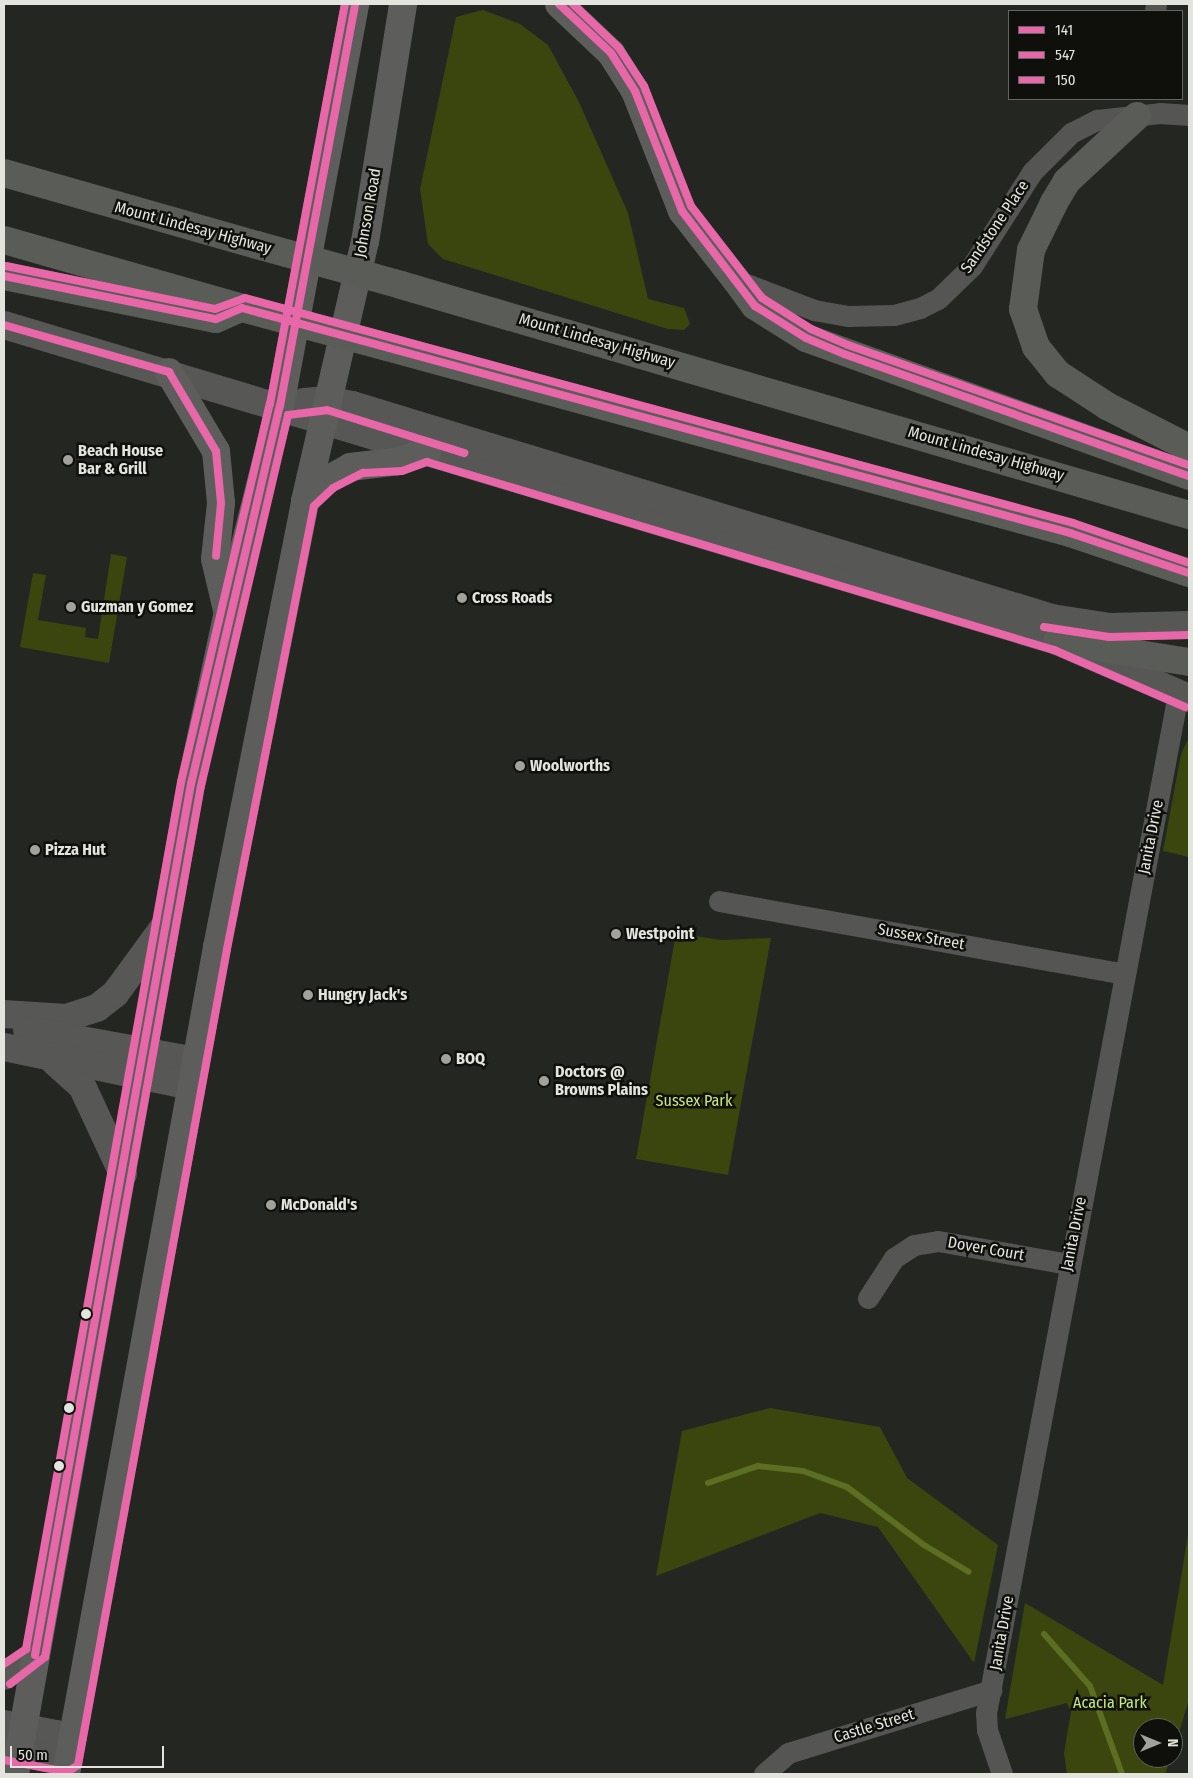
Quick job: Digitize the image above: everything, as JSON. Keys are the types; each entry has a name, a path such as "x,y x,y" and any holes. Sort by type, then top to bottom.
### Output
{"highway":[{"path":"1139,107 1074,174 1054,203 1031,250 1023,309 1036,347 1058,374 1106,406 1189,448"},
{"name":"Mount Lindesay Highway","path":"4,173 401,285 1189,515"},
{"path":"4,240 242,308 1070,533 1189,573"},
{"path":"4,276 216,320 242,308"},
{"path":"736,280 756,306 806,338 1189,476"},
{"path":"1057,641 1189,662"}],"main road":[{"path":"13,1746 35,1655 123,1174 164,927 228,612 280,406 355,4"},
{"name":"Johnson Road","path":"69,1758 194,1074 305,501 365,242 403,4"},
{"path":"559,4 611,53 635,91 682,211 736,280"},
{"path":"169,372 216,451 221,504 215,559 228,612"},
{"path":"305,501 327,480 350,466 400,461 427,451"}],"street":[{"name":"Sandstone Place","path":"736,280 814,310 848,316 894,315 920,308 944,294 972,266 1052,148 1097,120 1139,107 1189,115"},
{"path":"4,325 280,406 326,410 1052,618 1110,627 1189,625"},
{"path":"326,410 427,451 1057,641 1184,696"},
{"name":"Janita Drive","path":"1002,1774 987,1730 991,1690 1124,974 1184,696"},
{"name":"Sussex Street","path":"719,901 1124,974"},
{"path":"4,1014 66,1018 96,1008 115,994 164,927"},
{"path":"4,1022 141,1064 194,1074"},
{"path":"4,1047 54,1061 141,1064"},
{"path":"54,1061 82,1086 123,1174"},
{"name":"Dover Court","path":"868,1298 894,1258 914,1245 938,1241 1069,1264"},
{"path":"4,1676 35,1655"},
{"name":"Castle Street","path":"764,1774 788,1753 991,1690"},
{"path":"13,1746 69,1758"}],"green space":[{"path":"483,10 520,24 548,45 579,102 628,213 648,299 684,308 690,324 684,330 668,329 443,259 428,244 420,189 456,17"},
{"path":"111,554 127,557 109,663 20,647 33,573 46,575 38,620 86,628 85,637 98,639"},
{"path":"1189,737 1189,857 1163,851 1181,754"},
{"name":"Sussex Park","path":"676,933 721,940 771,938 728,1175 636,1159"},
{"path":"770,1408 880,1427 907,1478 998,1545 974,1663 878,1527 820,1513 656,1576 682,1431"},
{"name":"Acacia Park","path":"1189,1529 1189,1699 1183,1719 1133,1718 1133,1768 1167,1768 1165,1774 1067,1774 1064,1753 1071,1712 1067,1703 1005,1719 1025,1603 1163,1685"}],"waterway":[{"path":"708,1483 758,1466 803,1471 847,1487 924,1545 969,1572"},
{"path":"1044,1634 1090,1686 1122,1774"}],"transit line":[{"name":"150","path":"4,1664 26,1649 181,782 270,404 345,4"},
{"name":"141","path":"35,1655 191,784 280,406 355,4"},
{"name":"141","path":"559,4 611,53 635,91 682,211 755,306 806,338 844,354 1189,476"},
{"name":"150","path":"573,4 619,48 644,86 691,206 762,298 811,329 848,345 1189,465"},
{"name":"150","path":"6,266 215,309 245,298 1073,523 1189,563"},
{"name":"141","path":"4,276 216,319 242,308 1070,533 1189,573"},
{"name":"141","path":"4,325 169,372 216,451 221,503 216,556"},
{"name":"547","path":"10,1684 45,1657 201,786 288,415 327,410 464,453"},
{"name":"547","path":"4,1760 67,1772 78,1765 227,949 314,506 333,488 363,473 402,471 427,462 1054,650 1185,707"},
{"name":"547","path":"1044,627 1109,637 1189,635"}],"place":[{"name":"Beach House Bar & Grill","path":"68,460"},
{"name":"Cross Roads","path":"462,598"},
{"name":"Guzman y Gomez","path":"71,607"},
{"name":"Woolworths","path":"520,766"},
{"name":"Pizza Hut","path":"35,850"},
{"name":"Westpoint","path":"616,934"},
{"name":"Hungry Jack's","path":"308,995"},
{"name":"BOQ","path":"446,1059"},
{"name":"Doctors @ Browns Plains","path":"544,1081"},
{"name":"McDonald's","path":"271,1205"}]}
